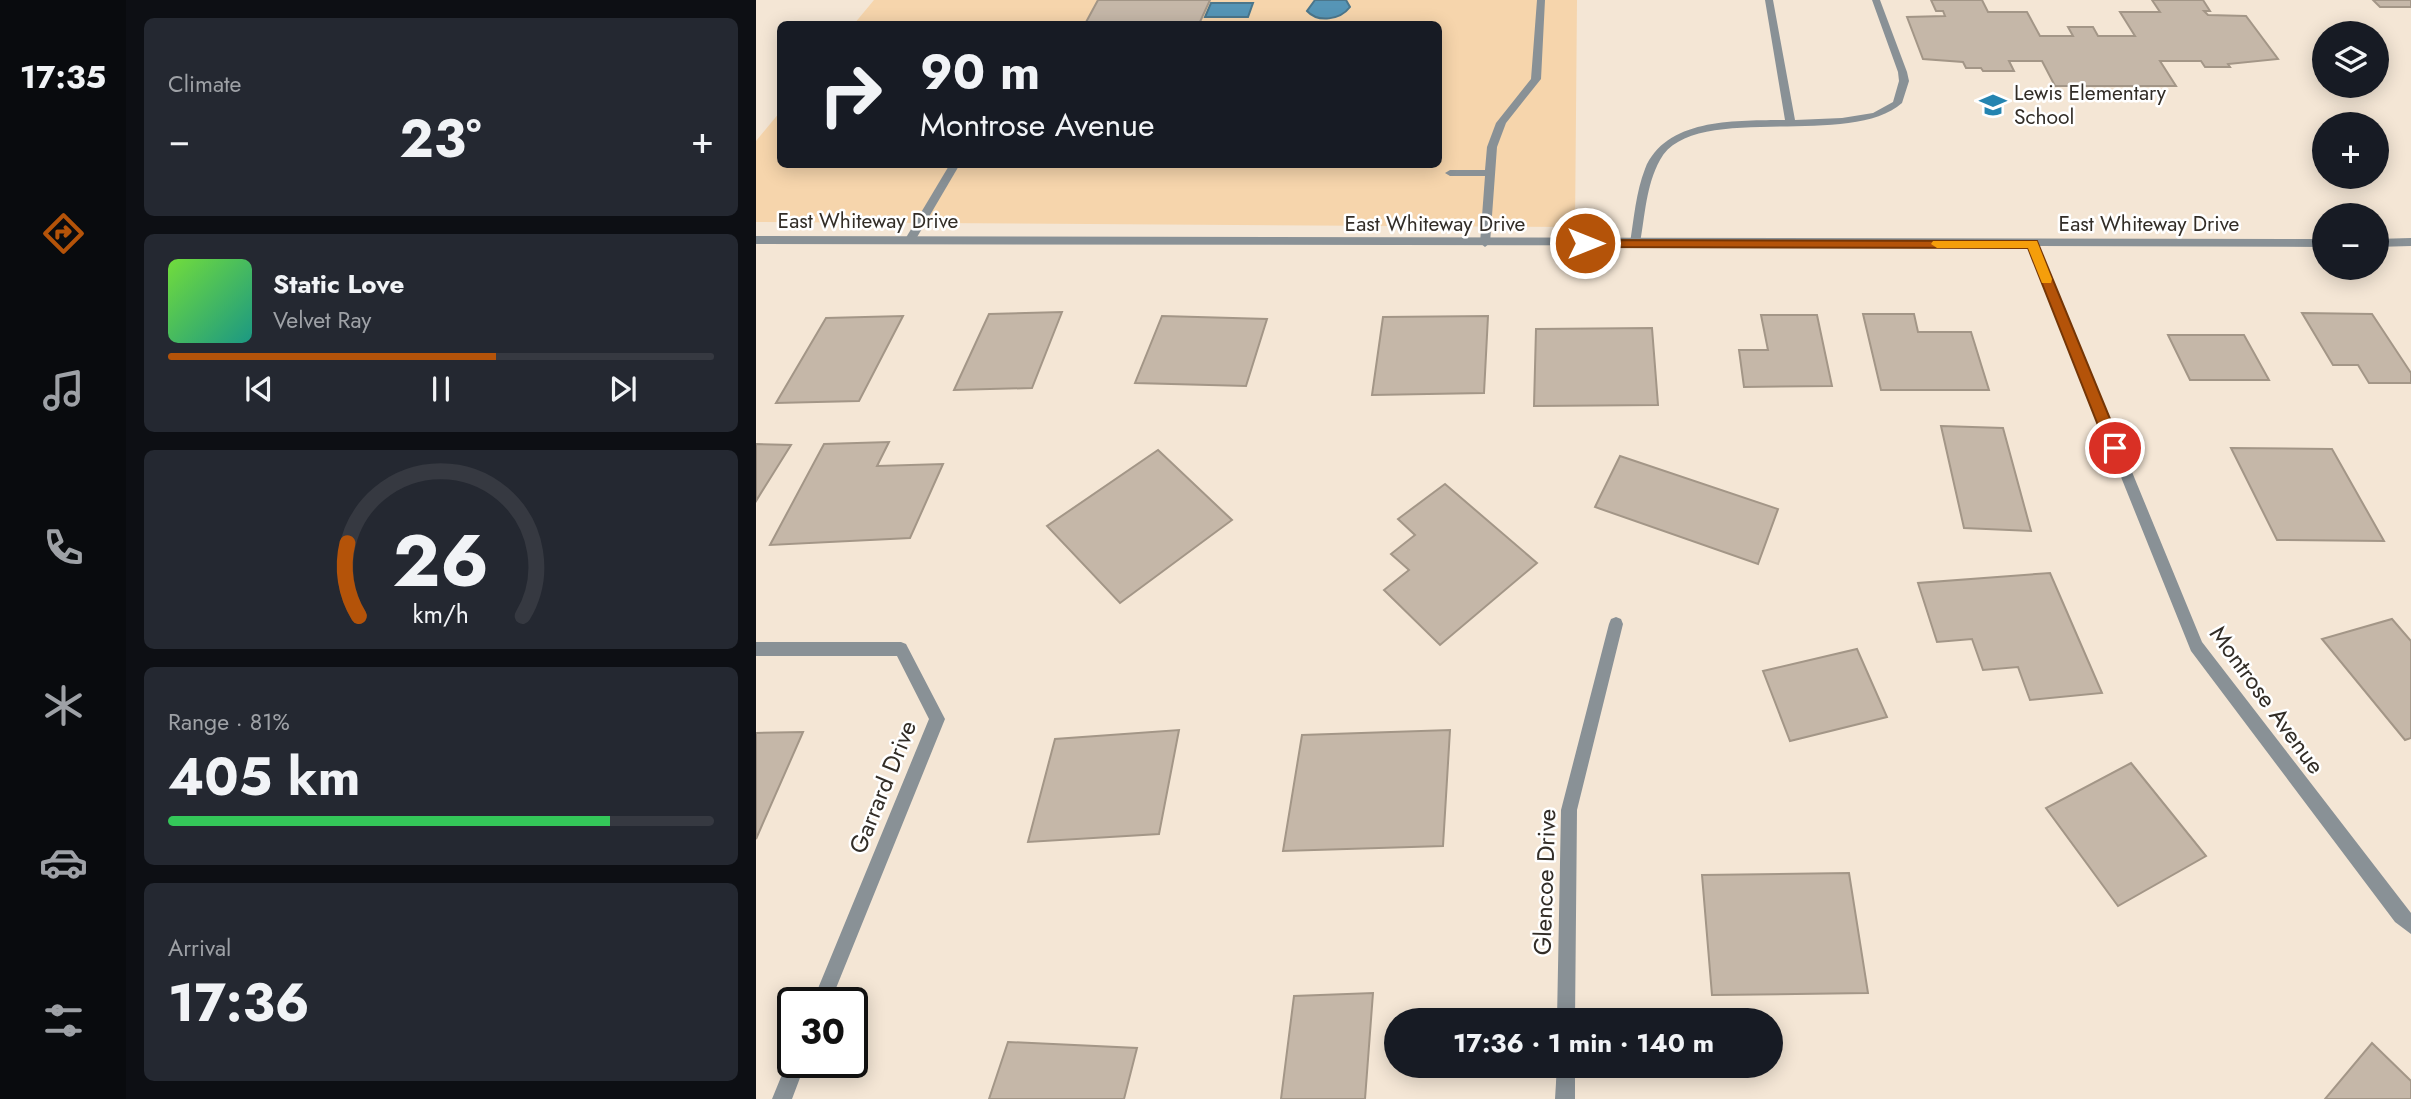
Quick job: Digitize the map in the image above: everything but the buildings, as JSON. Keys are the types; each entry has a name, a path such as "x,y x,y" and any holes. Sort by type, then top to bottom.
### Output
{"street":[{"path":"1485,243 1492,147 1501,123 1536,79 1541,0"},
{"path":"1769,0 1790,122"},
{"path":"1636,243 1651,166 1661,148 1689,131 1714,124 1849,122 1886,114 1901,100 1904,82 1876,0"},
{"path":"909,241 953,168"},
{"path":"1450,173 1488,173"},
{"name":"East Whiteway Drive","path":"756,240 2312,243"},
{"path":"2389,243 2411,242"},
{"name":"Montrose Avenue","path":"2033,244 2196,646 2401,916 2411,925"},
{"name":"Glencoe Drive","path":"1566,1008 1569,810 1616,624"},
{"name":"Garrard Drive","path":"756,649 901,649 937,719 828,987"},
{"path":"782,1099 791,1078"},
{"path":"1566,1078 1566,1099"}],"shaded area":[{"path":"874,0 1577,0 1575,227 756,222 756,141 777,116 777,168 1442,168 1442,21 856,21"}],"water":[{"path":"1315,0 1346,0 1350,7 1335,17 1317,17 1307,11"},
{"path":"1211,3 1253,3 1248,17 1205,17"}],"slow traffic":[{"path":"1937,244 2033,244 2046,279"}],"place":[{"name":"Lewis Elementary School","path":"1993,105"}],"route":[{"path":"1585,243 2033,244 2115,448"}]}
